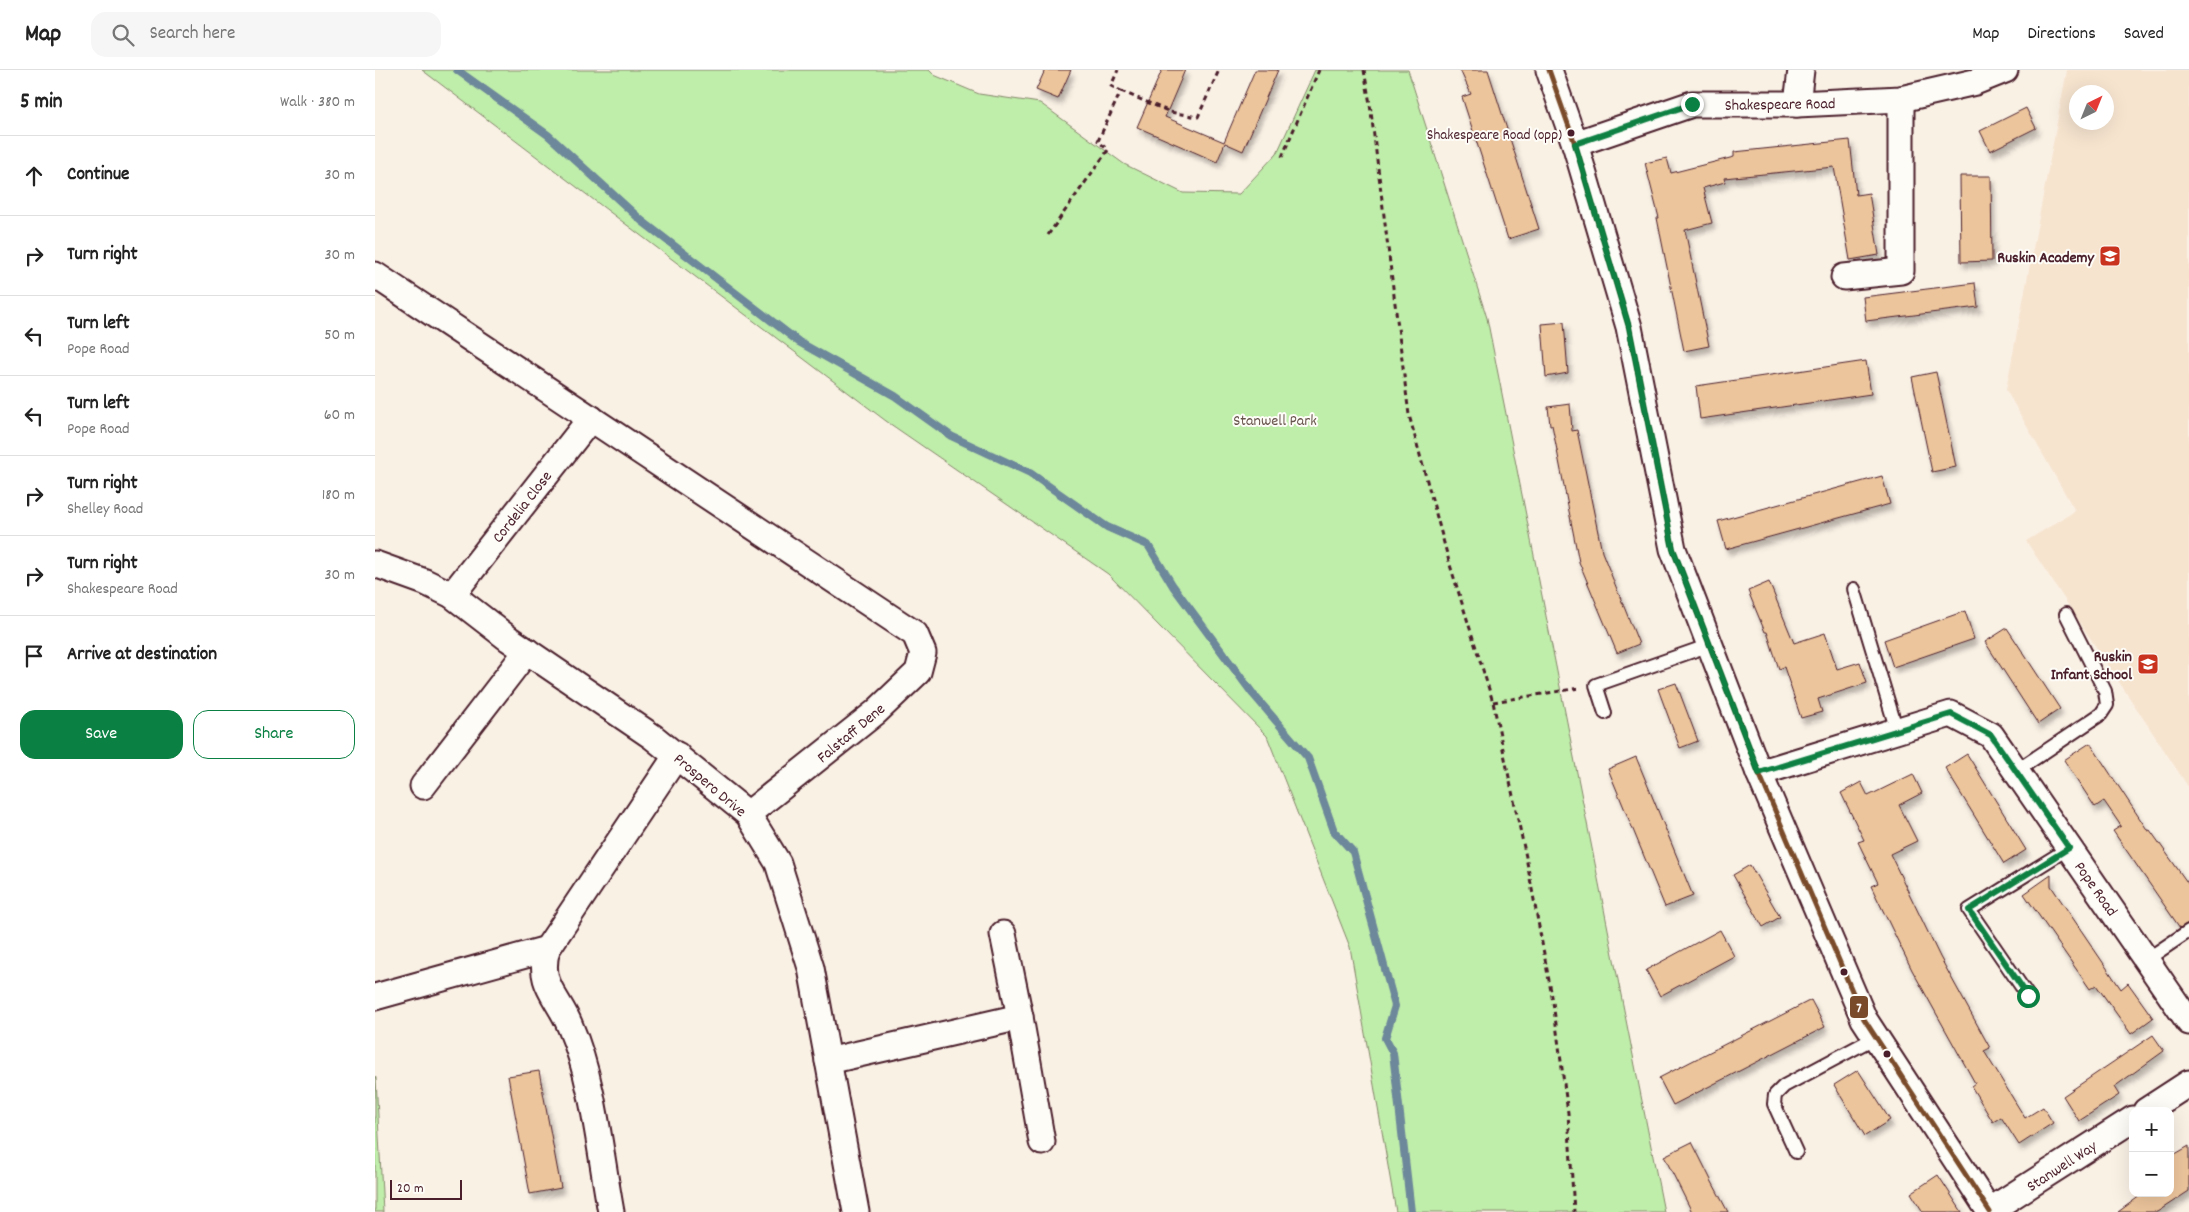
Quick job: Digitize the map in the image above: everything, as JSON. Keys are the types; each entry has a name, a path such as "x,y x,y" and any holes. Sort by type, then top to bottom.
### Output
{"street":[{"path":"1549,70 1575,144 1629,327 1673,549 1759,773 1860,1010 1875,1037 1989,1212"},
{"path":"1797,104 1801,70"},
{"name":"Shakespeare Road","path":"1575,144 1692,104 1797,104 1901,99 1975,82 2005,70"},
{"path":"1844,277 1901,271 1901,99"},
{"path":"375,276 591,418"},
{"name":"Cordelia Close","path":"452,595 591,418"},
{"name":"Falstaff Dene","path":"591,418 915,634 923,654 918,672 876,712 748,814"},
{"name":"Prospero Drive","path":"375,564 425,582 452,595 527,651 653,737 748,814 778,863 811,968 855,1212"},
{"path":"423,786 527,651"},
{"name":"Pope Road","path":"1759,773 1951,714 1991,735 2189,1022"},
{"path":"611,1212 586,1076 570,1026 547,984 543,964 547,949 677,756"},
{"path":"1003,934 1042,1142"},
{"path":"375,997 547,949"},
{"path":"828,1061 1020,1017"},
{"path":"2152,1107 2189,1083"},
{"name":"Stanwell Way","path":"1989,1212 2129,1122"}],"lane":[{"path":"1854,588 1897,731"},
{"path":"2016,771 2101,714 2107,705 2105,691 2066,614"},
{"path":"1605,713 1596,685 1710,645"},
{"path":"2028,996 1969,910 2069,848"},
{"path":"2146,960 2189,931"},
{"path":"1796,1152 1774,1104 1775,1095 1784,1086 1875,1037"}],"path":[{"path":"1118,70 1111,86 1170,112 1198,117 1219,70"},
{"path":"1282,157 1319,70"},
{"path":"1364,70 1409,416 1450,566 1493,702 1526,857 1553,1002 1568,1113 1574,1212"},
{"path":"1048,235 1108,150 1098,141 1121,91"},
{"path":"1493,702 1596,685"}],"shaded area":[{"name":"Ruskin Academy","path":"2067,70 2189,70 2189,788 2026,541 2075,511 2006,390"}],"green space":[{"name":"Stanwell Park","path":"422,70 929,70 934,75 979,94 1040,103 1124,164 1183,193 1239,194 1277,153 1315,70 1408,70 1487,318 1664,1212 1396,1212 1350,947 1267,736 1108,574 886,421"},
{"path":"375,1076 376,1078 383,1212 375,1212"}],"building":[{"path":"1045,70 1071,70 1058,99 1036,90"},
{"path":"1162,70 1185,70 1165,117 1224,142 1255,70 1278,70 1243,151 1225,143 1217,162 1137,127"},
{"path":"1460,70 1488,70 1539,229 1508,239 1462,97 1471,94"},
{"path":"2026,108 2036,128 1990,151 1980,131"},
{"path":"1850,140 1856,195 1869,193 1879,255 1850,260 1834,167 1724,178 1725,182 1703,188 1712,223 1685,230 1709,346 1684,351 1657,218 1659,218 1645,163 1667,158 1671,173 1734,157 1734,152"},
{"path":"1960,176 1991,176 1992,261 1961,262"},
{"path":"1975,283 1978,307 1866,321 1863,297"},
{"path":"1564,322 1568,373 1546,377 1542,324"},
{"path":"1866,361 1871,394 1700,419 1696,386"},
{"path":"1936,372 1956,467 1932,472 1912,377"},
{"path":"1570,404 1572,431 1577,430 1602,552 1639,644 1617,653 1579,562 1552,425 1550,425 1548,407"},
{"path":"1882,476 1890,504 1726,549 1718,521"},
{"path":"1769,582 1794,643 1825,633 1837,669 1860,662 1867,683 1818,699 1822,712 1801,718 1784,667 1779,669 1767,632 1765,632 1748,591"},
{"path":"1965,611 1974,639 1893,667 1884,640"},
{"path":"2007,628 2060,709 2038,724 1985,642"},
{"path":"1676,683 1698,741 1680,748 1658,689"},
{"path":"2090,743 2148,831 2150,830 2189,885 2189,923 2180,928 2113,831 2121,826 2104,801 2095,807 2064,760"},
{"path":"1967,754 2026,850 2004,864 1945,768"},
{"path":"1636,757 1693,896 1665,907 1608,769"},
{"path":"1913,774 1922,793 1899,805 1917,841 1890,854 1940,957 1990,1048 1984,1051 2025,1118 2043,1107 2053,1123 2019,1145 2001,1117 1993,1122 1971,1086 1975,1083 1912,970 1871,886 1878,883 1858,842 1864,840 1841,793 1861,782 1868,796"},
{"path":"1750,865 1780,917 1763,927 1733,875"},
{"path":"2051,875 2051,886 2121,989 2128,983 2153,1018 2131,1034 2096,985 2090,989 2024,894"},
{"path":"1720,930 1734,956 1660,996 1646,970"},
{"path":"1811,1000 1825,1027 1673,1105 1659,1078"},
{"path":"2153,1035 2164,1051 2114,1087 2119,1095 2079,1121 2063,1096"},
{"path":"1858,1070 1890,1120 1865,1136 1834,1085"},
{"path":"539,1071 561,1188 530,1194 508,1076"},
{"path":"1692,1142 1728,1212 1692,1212 1664,1156"},
{"path":"2189,1146 2189,1191 2157,1212 2118,1212 2139,1197 2174,1197 2174,1155"},
{"path":"1938,1175 1962,1212 1923,1212 1911,1193"}],"waterway":[{"path":"457,70 548,135 642,221 799,342 895,396 951,436 1030,473 1107,527 1148,545 1173,586 1253,694 1308,758 1334,831 1353,852 1395,1006 1385,1038 1393,1053 1411,1212"}],"transit line":[{"name":"7","path":"1549,70 1575,144 1629,327 1673,549 1759,773 1864,1019 1990,1212"}],"place":[{"name":"Shakespeare Road (opp)","path":"1571,133"},
{"name":"Ruskin Academy","path":"2110,256"},
{"name":"Ruskin Infant School","path":"2148,664"}],"route":[{"path":"1692,104 1575,144 1629,327 1673,549 1759,773 1951,714 1991,735 2069,848 1969,910 2028,996"}]}
